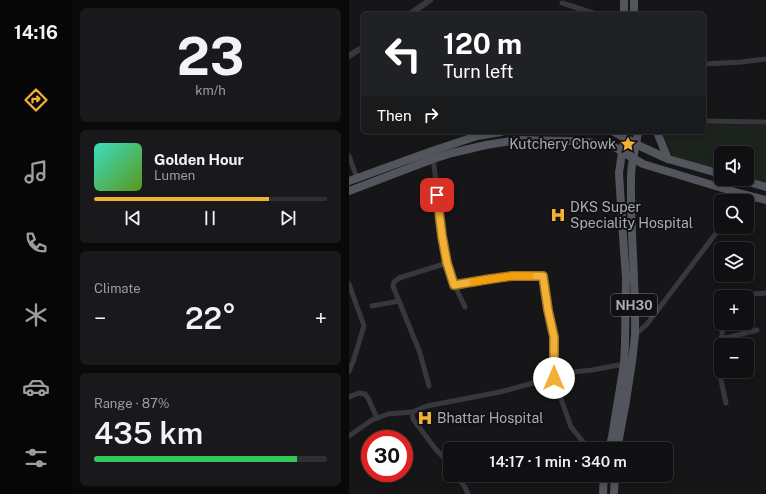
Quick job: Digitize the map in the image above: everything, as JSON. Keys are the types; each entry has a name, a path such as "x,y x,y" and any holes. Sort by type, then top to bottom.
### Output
{"main road":[{"path":"624,0 625,12"},
{"path":"634,0 634,12"},
{"path":"349,191 477,136 489,134"},
{"name":"NH30","path":"611,442 630,326 634,272 630,198 631,175 638,134"},
{"path":"658,134 668,159"},
{"path":"625,135 636,144 668,159 714,172"},
{"name":"NH30","path":"618,442 628,391 635,335 630,326 619,173 625,135"},
{"path":"353,180 433,155 452,153 486,145 517,140 571,141 596,142 611,145 643,164 742,194"},
{"path":"754,184 766,187"},
{"path":"754,197 766,200"},
{"path":"603,494 604,482"},
{"path":"614,494 615,482"}],"street":[{"path":"413,12 430,0"},
{"path":"562,3 590,12"},
{"path":"349,56 361,48"},
{"path":"706,64 766,59"},
{"path":"706,121 766,122"},
{"path":"433,155 442,236 447,263 454,285 465,307"},
{"path":"349,156 353,180"},
{"path":"635,335 652,318 715,234"},
{"path":"429,386 420,353 393,286 394,282 399,278 447,263"},
{"path":"454,285 512,276 543,276 554,337 554,375 571,427 583,442"},
{"path":"349,284 364,326 349,371"},
{"path":"754,294 766,293"},
{"path":"372,306 399,301"},
{"path":"721,338 722,330"},
{"path":"730,338 757,330"},
{"path":"349,436 372,420 388,414 412,412 427,406 500,392 533,383 554,375 624,364"},
{"path":"721,378 726,403"},
{"path":"349,397 359,393 365,394 369,398 377,418"},
{"path":"412,412 413,419 443,457"},
{"path":"461,482 469,494"}],"shaded area":[{"path":"706,124 766,125 766,183 754,180 754,146 714,146 714,169 673,157 663,134 706,134"}],"slow traffic":[{"path":"473,282 512,276 530,276"}],"place":[{"name":"Kutchery Chowk","path":"628,144"},
{"name":"DKS Super Speciality Hospital","path":"558,215"},
{"name":"Bhattar Hospital","path":"425,418"}],"route":[{"path":"437,195 447,263 454,285 512,276 543,276 554,337 554,378"}]}
